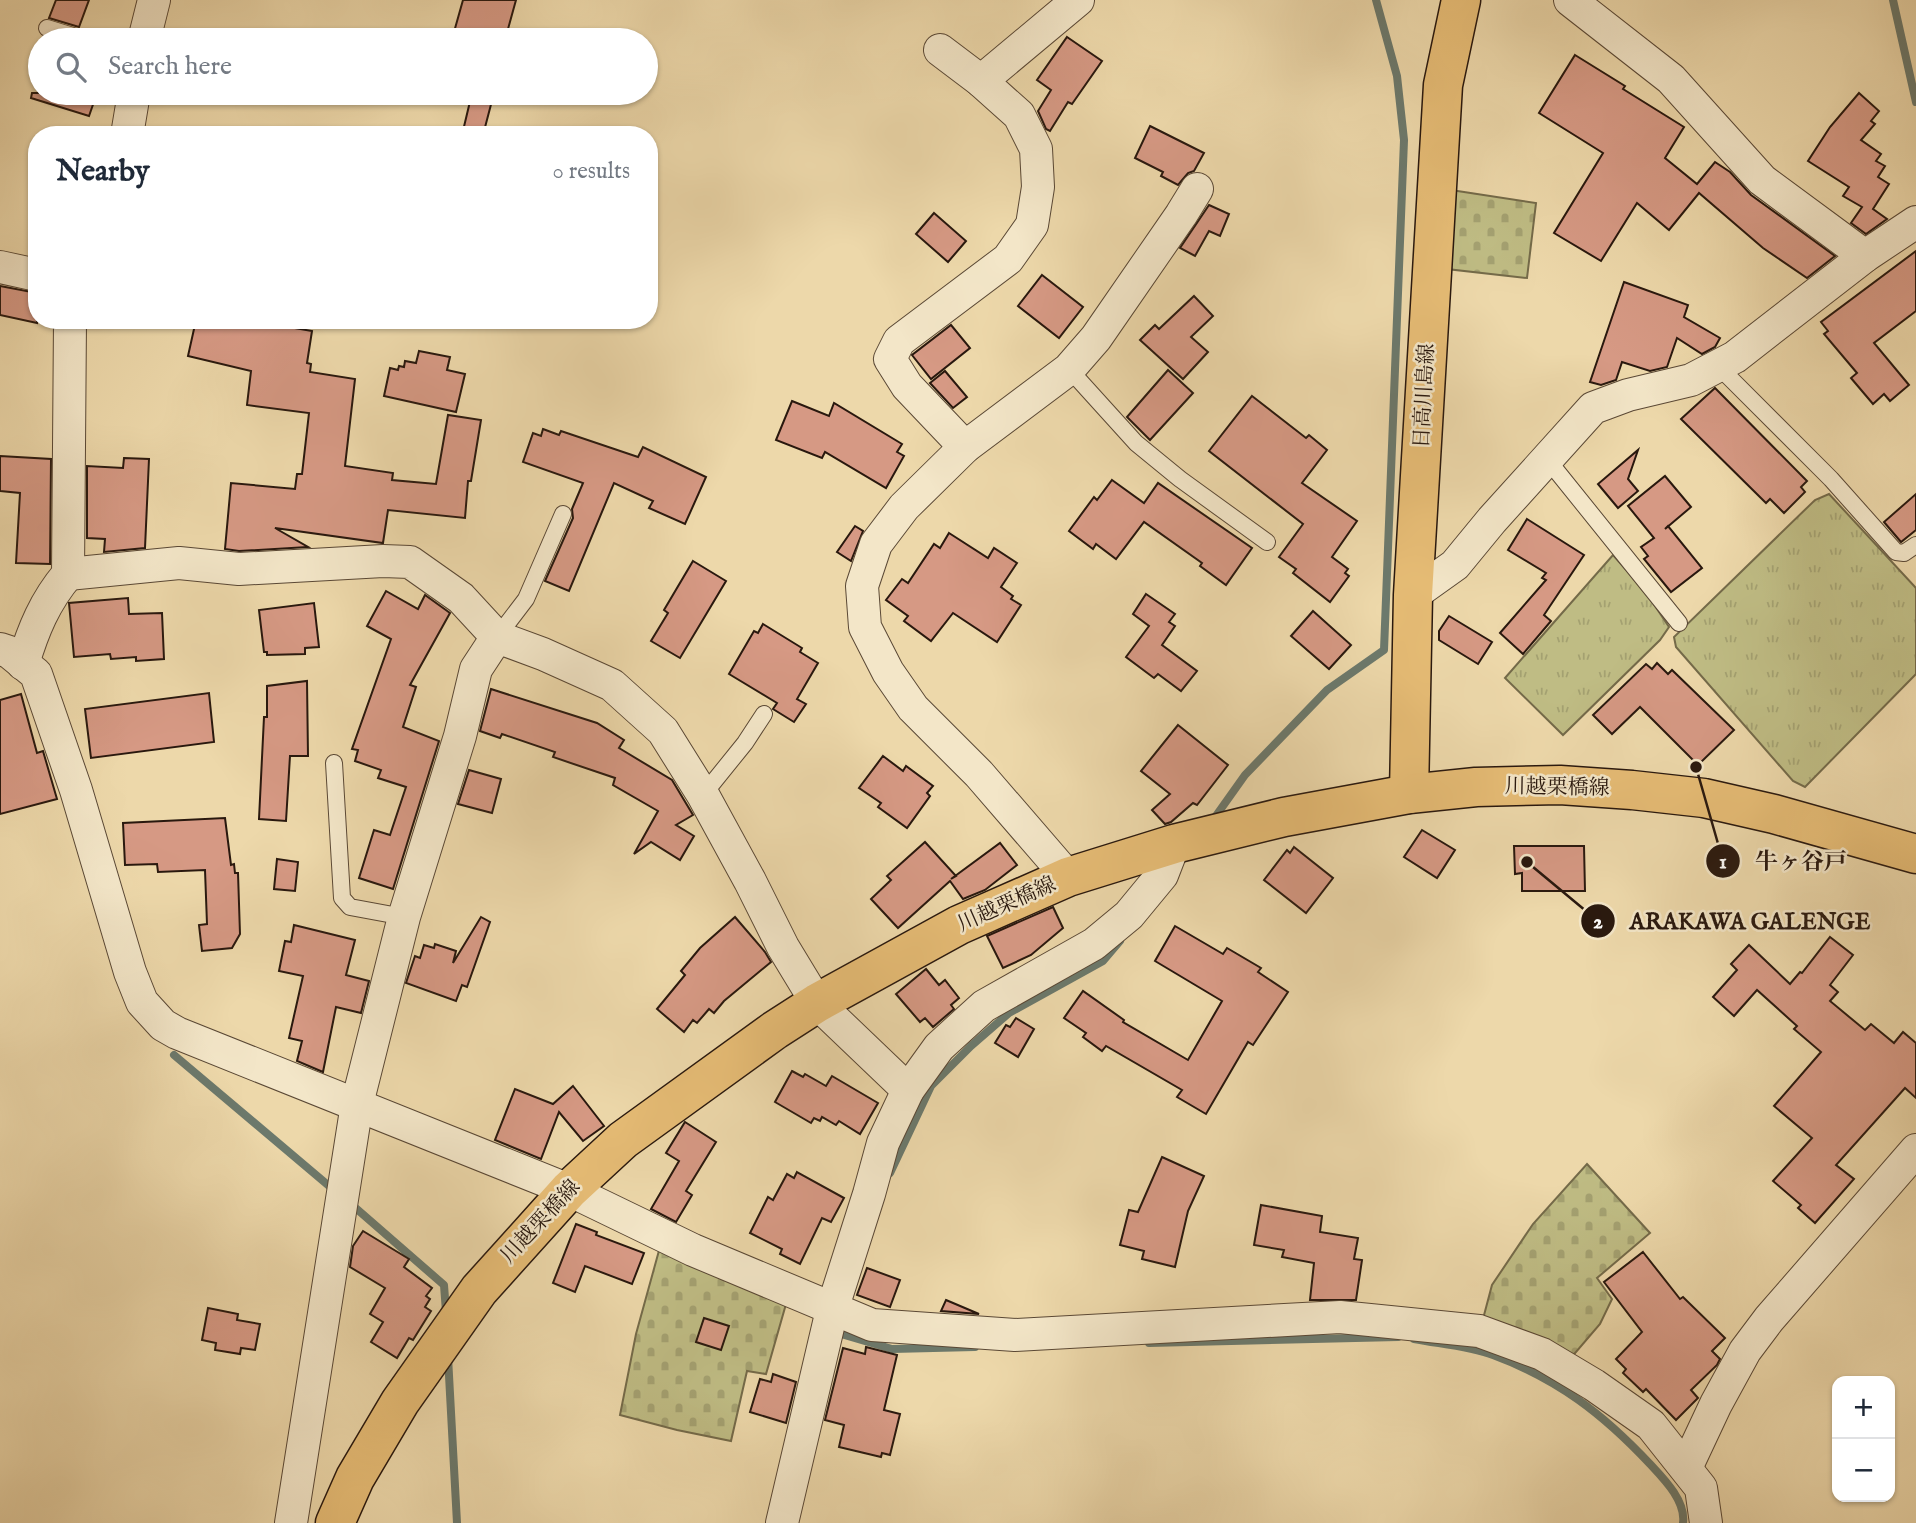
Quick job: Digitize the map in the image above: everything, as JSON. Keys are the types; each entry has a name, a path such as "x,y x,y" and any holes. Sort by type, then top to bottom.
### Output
{"main road":[{"name":"日高川島線","path":"1409,794 1413,595 1443,85 1461,0"},
{"name":"川越栗橋線","path":"335,1523 355,1478 400,1402 479,1290 569,1190 623,1140 775,1030 817,1003 960,925 1068,877 1174,844 1284,817 1409,794 1532,785 1632,790 1703,798 1774,814 1916,854"}],"street":[{"path":"147,28 154,0"},
{"path":"981,81 1078,0"},
{"path":"1570,0 1671,79 1762,180 1865,256"},
{"path":"940,50 981,81 1019,115 1036,149 1038,187 1032,225 1009,259 899,341 891,359 907,386 965,447"},
{"path":"128,126 132,105"},
{"path":"1068,877 979,774 913,708 888,672 865,627 862,586 876,544 904,507 965,447 1069,369 1096,338 1197,189"},
{"path":"1413,595 1455,565 1593,408 1628,395 1691,380 1735,357 1865,256 1916,222"},
{"path":"0,267 28,273"},
{"path":"70,329 68,574 51,594 33,631 11,657 36,674 76,790 130,972 142,1002 163,1025 177,1033 569,1190 693,1250 872,1325 1016,1335 1340,1317 1479,1331 1542,1354 1594,1385 1651,1425 1701,1488 1713,1521"},
{"path":"68,574 179,563 239,569 383,561 410,562 461,598 497,638 543,654 612,685 663,731 703,795 783,947 817,1003 908,1090"},
{"path":"291,1523 356,1104 404,917 460,736 476,669 497,638"},
{"path":"782,1523 832,1310 883,1143 908,1090 939,1047 984,1006 1094,944 1129,915 1162,874 1174,844"},
{"path":"1686,1468 1745,1351 1769,1319 1916,1150"}],"lane":[{"path":"1718,366 1830,479 1896,552 1904,553 1916,545"},
{"path":"1069,369 1136,443 1180,479 1267,542"},
{"path":"1547,459 1679,623"},
{"path":"497,638 526,598 563,514"},
{"path":"703,795 745,743 764,714"},
{"path":"334,763 342,898 350,907 404,917"}],"green space":[{"path":"1451,190 1536,203 1527,278 1447,269"},
{"path":"1829,494 1916,588 1916,674 1805,787 1793,781 1676,647 1674,637 1815,500"},
{"path":"1613,555 1645,591 1669,627 1660,640 1563,735 1505,678"},
{"path":"1587,1164 1650,1233 1597,1278 1612,1299 1600,1324 1570,1359 1483,1319 1492,1285 1533,1224"},
{"path":"660,1247 786,1304 766,1374 747,1371 731,1441 620,1415 636,1334"}],"building":[{"path":"56,0 89,0 79,27 49,18"},
{"path":"463,0 516,0 508,28 455,28"},
{"path":"1067,37 1102,61 1072,104 1068,102 1050,131 1046,129 1038,111 1051,90 1037,80"},
{"path":"1575,55 1684,127 1665,158 1697,184 1715,162 1730,172 1751,195 1835,256 1807,278 1763,248 1699,193 1669,230 1637,203 1601,261 1554,233 1603,153 1539,113"},
{"path":"1859,93 1879,111 1871,121 1875,124 1861,140 1881,154 1876,161 1885,166 1878,177 1889,184 1873,209 1887,219 1866,234 1851,223 1862,207 1843,196 1849,187 1808,161 1830,127"},
{"path":"54,105 93,105 89,116"},
{"path":"469,105 491,105 485,126 464,126"},
{"path":"1150,126 1204,153 1194,171 1188,173 1178,185 1161,176 1163,172 1135,158"},
{"path":"1209,205 1229,214 1220,236 1209,231 1195,256 1180,248"},
{"path":"934,213 966,241 948,262 916,234"},
{"path":"1916,251 1916,311 1874,343 1909,385 1890,401 1884,394 1873,404 1851,378 1857,373 1824,334 1828,331 1821,322"},
{"path":"1042,275 1083,307 1059,338 1018,306"},
{"path":"1624,282 1688,305 1684,317 1720,338 1715,347 1702,354 1677,338 1667,367 1650,371 1622,362 1616,380 1601,385 1590,382"},
{"path":"0,286 28,291 28,321 0,315"},
{"path":"1194,296 1213,316 1191,337 1208,352 1183,379 1140,340 1155,325 1159,329"},
{"path":"951,325 970,348 931,379 912,355"},
{"path":"194,329 312,331 307,363 311,364 310,372 355,379 345,466 393,473 392,480 436,484 448,415 481,420 471,481 468,481 465,518 388,510 383,543 275,528 308,547 239,551 225,549 231,483 295,489 297,474 302,474 309,413 247,405 251,371 188,356"},
{"path":"419,351 450,357 447,370 465,374 456,412 384,396 390,368 398,370 399,366 404,367 405,361 416,363"},
{"path":"1168,370 1193,393 1150,440 1127,417"},
{"path":"945,371 967,397 953,408 930,383"},
{"path":"1715,388 1807,481 1801,487 1805,492 1784,513 1770,499 1766,503 1681,419"},
{"path":"1252,396 1306,438 1309,435 1327,450 1302,483 1357,521 1332,557 1348,569 1345,573 1349,576 1330,602 1293,573 1296,569 1279,557 1303,524 1209,451"},
{"path":"792,401 829,416 834,403 902,444 897,452 904,456 886,488 825,452 822,458 776,440"},
{"path":"543,429 559,435 561,431 638,457 643,447 706,477 685,524 649,508 653,501 614,483 569,591 545,581 573,518 572,509 583,483 523,462 533,433 541,436"},
{"path":"1638,450 1628,479 1638,491 1618,508 1598,484"},
{"path":"0,456 51,459 50,564 16,563 20,493 0,491"},
{"path":"124,458 149,459 145,548 104,552 105,539 87,538 87,466 123,468"},
{"path":"1665,476 1691,507 1668,526 1702,568 1671,592 1644,559 1648,556 1641,547 1654,538 1628,506"},
{"path":"1112,480 1144,503 1158,483 1252,548 1226,585 1200,566 1202,563 1144,522 1116,559 1096,544 1093,549 1069,531 1094,497 1097,500"},
{"path":"1916,494 1916,530 1901,542 1884,522"},
{"path":"1527,519 1584,555 1544,615 1551,621 1523,654 1500,633 1546,580 1542,578 1546,573 1508,550"},
{"path":"855,526 863,531 851,561 837,552"},
{"path":"949,533 988,558 994,548 1017,563 1001,587 1013,596 1011,599 1021,605 997,642 953,613 931,641 904,621 908,616 886,600 902,579 908,583 934,544 940,548"},
{"path":"693,561 726,581 680,658 651,641 668,613 664,610"},
{"path":"386,591 418,609 425,595 450,613 410,685 416,687 403,727 439,741 393,889 359,878 374,830 390,835 406,787 378,778 381,770 355,761 358,750 352,749 391,639 367,626"},
{"path":"1146,594 1175,614 1169,622 1175,626 1162,645 1197,671 1181,691 1158,674 1154,678 1126,657 1149,626 1133,614"},
{"path":"128,598 129,614 162,613 164,659 111,659 110,654 74,657 69,603"},
{"path":"314,603 319,647 305,648 305,654 267,655 267,652 264,652 259,610"},
{"path":"1313,611 1351,645 1329,669 1291,636"},
{"path":"1449,616 1492,642 1478,664 1439,640 1439,631"},
{"path":"763,624 802,648 800,652 818,663 797,699 806,704 794,722 773,709 777,703 729,674 754,631 758,633"},
{"path":"1657,663 1668,674 1672,670 1734,730 1698,765 1640,707 1612,734 1593,715 1646,664 1652,669"},
{"path":"307,681 308,756 290,756 286,821 259,819 267,686"},
{"path":"491,689 597,723 624,740 619,748 672,780 693,815 676,825 694,836 680,860 651,842 634,854 658,811 613,785 615,778 553,757 555,752 502,734 500,738 480,731"},
{"path":"209,693 214,742 91,758 85,709"},
{"path":"21,694 37,753 43,751 57,799 0,814 0,700"},
{"path":"1178,725 1228,765 1197,805 1193,803 1165,824 1152,810 1170,794 1141,771"},
{"path":"883,756 903,771 906,766 933,786 927,793 930,796 907,828 878,807 881,803 859,788"},
{"path":"469,770 501,779 492,813 458,804"},
{"path":"225,818 231,865 234,864 235,873 238,873 240,934 232,948 202,951 199,925 207,924 205,870 158,872 157,864 125,865 123,823"},
{"path":"1422,830 1455,850 1437,878 1404,857"},
{"path":"925,842 956,876 1000,843 1017,865 985,890 963,899 950,881 898,928 871,899 891,880 887,876"},
{"path":"1514,846 1584,846 1585,891 1522,891 1522,873 1515,874"},
{"path":"1294,847 1333,878 1306,913 1264,880 1287,850 1290,853"},
{"path":"277,859 298,862 295,891 274,889"},
{"path":"1053,907 1063,928 1031,955 1003,968 987,936"},
{"path":"481,917 490,922 467,987 462,985 456,1001 406,983 415,956 420,958 424,945 434,948 435,944 456,951 453,963"},
{"path":"735,917 771,962 724,1001 714,1013 709,1009 697,1023 693,1020 684,1032 657,1009 685,975 681,971 700,948"},
{"path":"294,925 355,940 346,975 369,981 361,1013 336,1007 323,1072 297,1061 302,1041 289,1038 303,976 279,971 285,941 291,942"},
{"path":"1175,926 1223,954 1227,948 1261,968 1258,972 1288,992 1253,1045 1248,1042 1206,1114 1177,1097 1182,1090 1106,1046 1102,1051 1083,1037 1086,1033 1064,1018 1083,991 1124,1020 1123,1022 1188,1060 1222,1001 1155,961"},
{"path":"1830,937 1853,955 1830,985 1838,992 1830,1001 1865,1030 1871,1024 1894,1043 1903,1032 1916,1043 1916,1098 1905,1088 1836,1165 1854,1179 1815,1223 1798,1208 1801,1205 1773,1181 1812,1138 1774,1106 1821,1052 1794,1029 1797,1026 1757,990 1734,1016 1713,997 1737,970 1731,964 1749,945 1790,984"},
{"path":"926,969 939,985 945,980 959,998 951,1005 954,1009 933,1027 925,1018 920,1022 896,994"},
{"path":"1016,1018 1034,1029 1018,1057 995,1043 1006,1025 1010,1027"},
{"path":"792,1071 803,1077 805,1074 826,1086 832,1076 878,1103 860,1134 839,1121 836,1125 822,1117 820,1121 814,1118 811,1123 775,1102"},
{"path":"573,1086 604,1126 583,1141 559,1112 541,1159 495,1140 515,1089 553,1104"},
{"path":"685,1122 716,1142 686,1191 692,1195 676,1222 651,1209 679,1161 666,1153"},
{"path":"1162,1157 1204,1176 1188,1211 1175,1267 1142,1259 1144,1251 1120,1245 1129,1210 1138,1212"},
{"path":"797,1172 844,1198 831,1222 822,1218 800,1264 780,1254 782,1249 750,1233 768,1197 773,1200 787,1174 794,1178"},
{"path":"1261,1205 1322,1216 1320,1232 1358,1238 1354,1259 1362,1260 1356,1300 1310,1300 1314,1263 1282,1257 1284,1250 1254,1245"},
{"path":"576,1224 597,1232 596,1235 644,1253 632,1284 585,1266 575,1292 553,1283"},
{"path":"363,1231 409,1259 404,1267 432,1288 426,1296 430,1299 425,1307 431,1311 413,1340 409,1338 397,1358 371,1342 383,1322 370,1314 385,1288 350,1267 353,1246"},
{"path":"1643,1252 1680,1299 1683,1297 1725,1338 1712,1351 1720,1359 1717,1365 1691,1390 1698,1398 1676,1420 1646,1389 1643,1392 1623,1373 1626,1369 1616,1359 1642,1332 1604,1282"},
{"path":"867,1268 900,1280 890,1307 857,1295"},
{"path":"946,1300 979,1314 941,1311"},
{"path":"208,1308 238,1314 237,1320 260,1324 255,1350 241,1348 240,1354 215,1350 216,1343 202,1340"},
{"path":"704,1318 729,1326 721,1350 696,1342"},
{"path":"866,1347 897,1355 884,1410 900,1414 890,1455 882,1453 881,1457 839,1447 844,1425 825,1420 843,1348 865,1354"},
{"path":"773,1374 796,1382 786,1423 750,1412 760,1379 771,1382"}],"waterway":[{"path":"1213,820 1245,775 1327,690 1384,650 1404,140 1397,76 1376,0"},
{"path":"1893,0 1916,102"},
{"path":"890,1173 931,1086 1009,1013 1103,961 1120,941"},
{"path":"174,1055 335,1191"},
{"path":"351,1204 444,1285 446,1312"},
{"path":"843,1326 841,1334 892,1349 975,1347"},
{"path":"1149,1343 1398,1337"},
{"path":"1414,1339 1484,1352 1559,1387 1615,1429 1661,1476 1678,1499 1683,1523"},
{"path":"448,1357 457,1523"}],"place":[{"name":"牛ヶ谷戸","path":"1696,767"},
{"name":"ARAKAWA GALENGE","path":"1527,862"}]}
